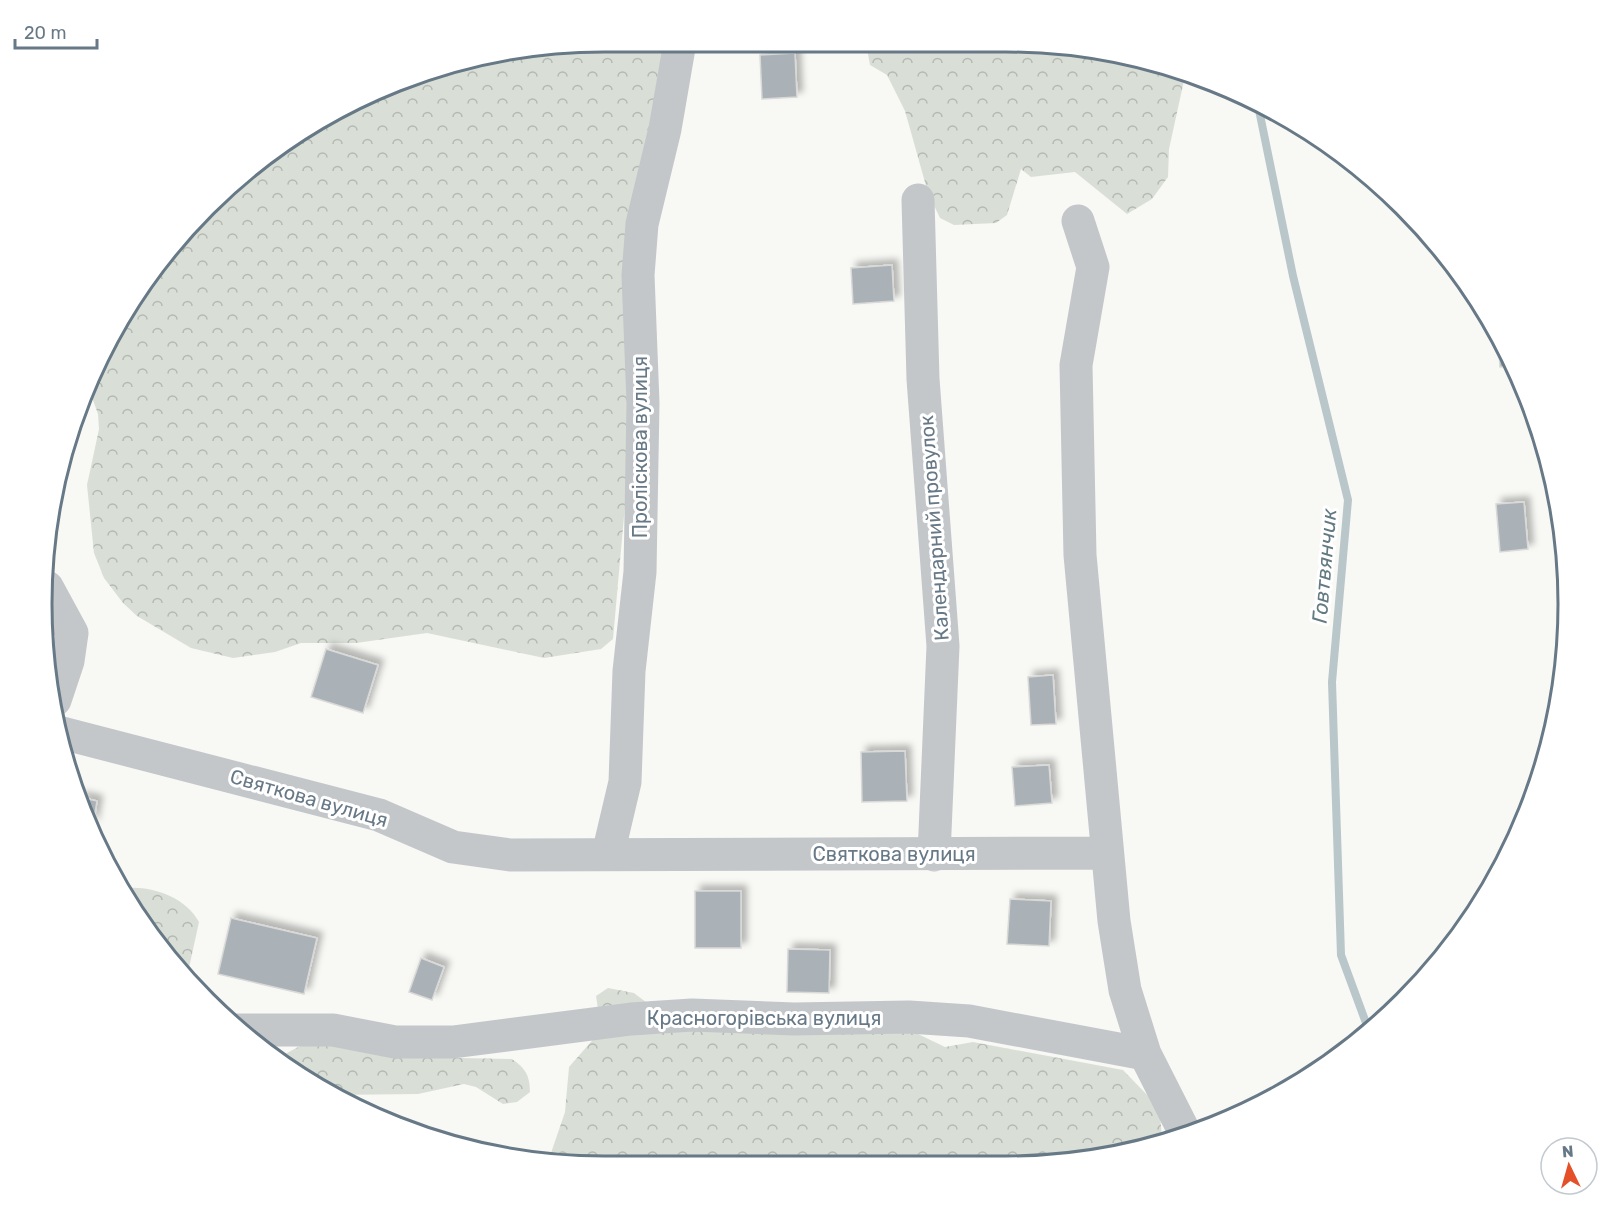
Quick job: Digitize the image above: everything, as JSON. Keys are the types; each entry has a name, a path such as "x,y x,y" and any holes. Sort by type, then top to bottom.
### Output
{"street":[{"name":"Проліскова вулиця","path":"608,854 625,782 629,671 640,572 643,403 638,275 642,224 665,129 678,52"},
{"name":"Календарний провулок","path":"918,200 923,379 943,646 934,855"},
{"path":"1078,221 1093,267 1076,365 1080,555 1113,921 1125,990 1145,1054 1182,1127"},
{"path":"52,597 72,633 68,661 59,688"},
{"name":"Святкова вулиця","path":"68,735 379,815 453,848 510,855 1106,853"},
{"name":"Красногорівська вулиця","path":"253,1030 333,1030 395,1042 453,1042 631,1019 692,1015 794,1019 909,1017 969,1021 1145,1054"}],"green space":[{"path":"676,52 635,394 613,639 601,649 544,658 427,633 356,643 301,643 275,652 233,658 191,648 137,616 123,603 104,578 94,553 87,485 99,429 98,414 92,398 109,360 126,328 166,268 189,240 240,189 268,166 328,126 393,94 461,71 496,63 568,54"},
{"path":"868,52 1007,52 1079,57 1115,63 1184,82 1169,149 1168,177 1152,199 1127,214 1075,172 1031,177 1021,169 1007,215 996,223 954,225 940,218 928,193 905,111 887,75 870,65"},
{"path":"131,888 148,889 178,900 199,922 189,968 166,940"},
{"path":"608,988 634,993 676,1025 886,1029 918,1034 945,1047 973,1042 1123,1070 1152,1100 1160,1113 1162,1133 1079,1151 1007,1156 604,1156 551,1153 565,1112 569,1067 597,1035 600,1022 596,996"},
{"path":"307,1042 410,1057 512,1059 526,1072 530,1092 517,1102 503,1104 476,1087 464,1084 418,1094 352,1095 285,1054"}],"building":[{"path":"795,53 797,97 762,99 760,55"},
{"path":"892,265 894,301 853,304 851,268"},
{"path":"1499,355 1505,367 1500,367"},
{"path":"1524,502 1528,549 1500,552 1496,504"},
{"path":"326,649 378,665 363,713 311,697"},
{"path":"1053,675 1056,724 1031,725 1028,677"},
{"path":"905,751 907,801 862,802 861,752"},
{"path":"1049,765 1052,803 1015,806 1012,767"},
{"path":"88,799 97,801 94,816"},
{"path":"695,891 741,891 741,948 695,948"},
{"path":"1010,899 1051,901 1049,946 1007,944"},
{"path":"231,918 317,938 304,994 218,974"},
{"path":"788,949 830,950 829,993 787,992"},
{"path":"421,958 444,967 432,1000 409,992"}],"waterway":[{"name":"Говтвянчик","path":"1260,114 1293,276 1348,500 1332,682 1341,955 1366,1023"}]}
